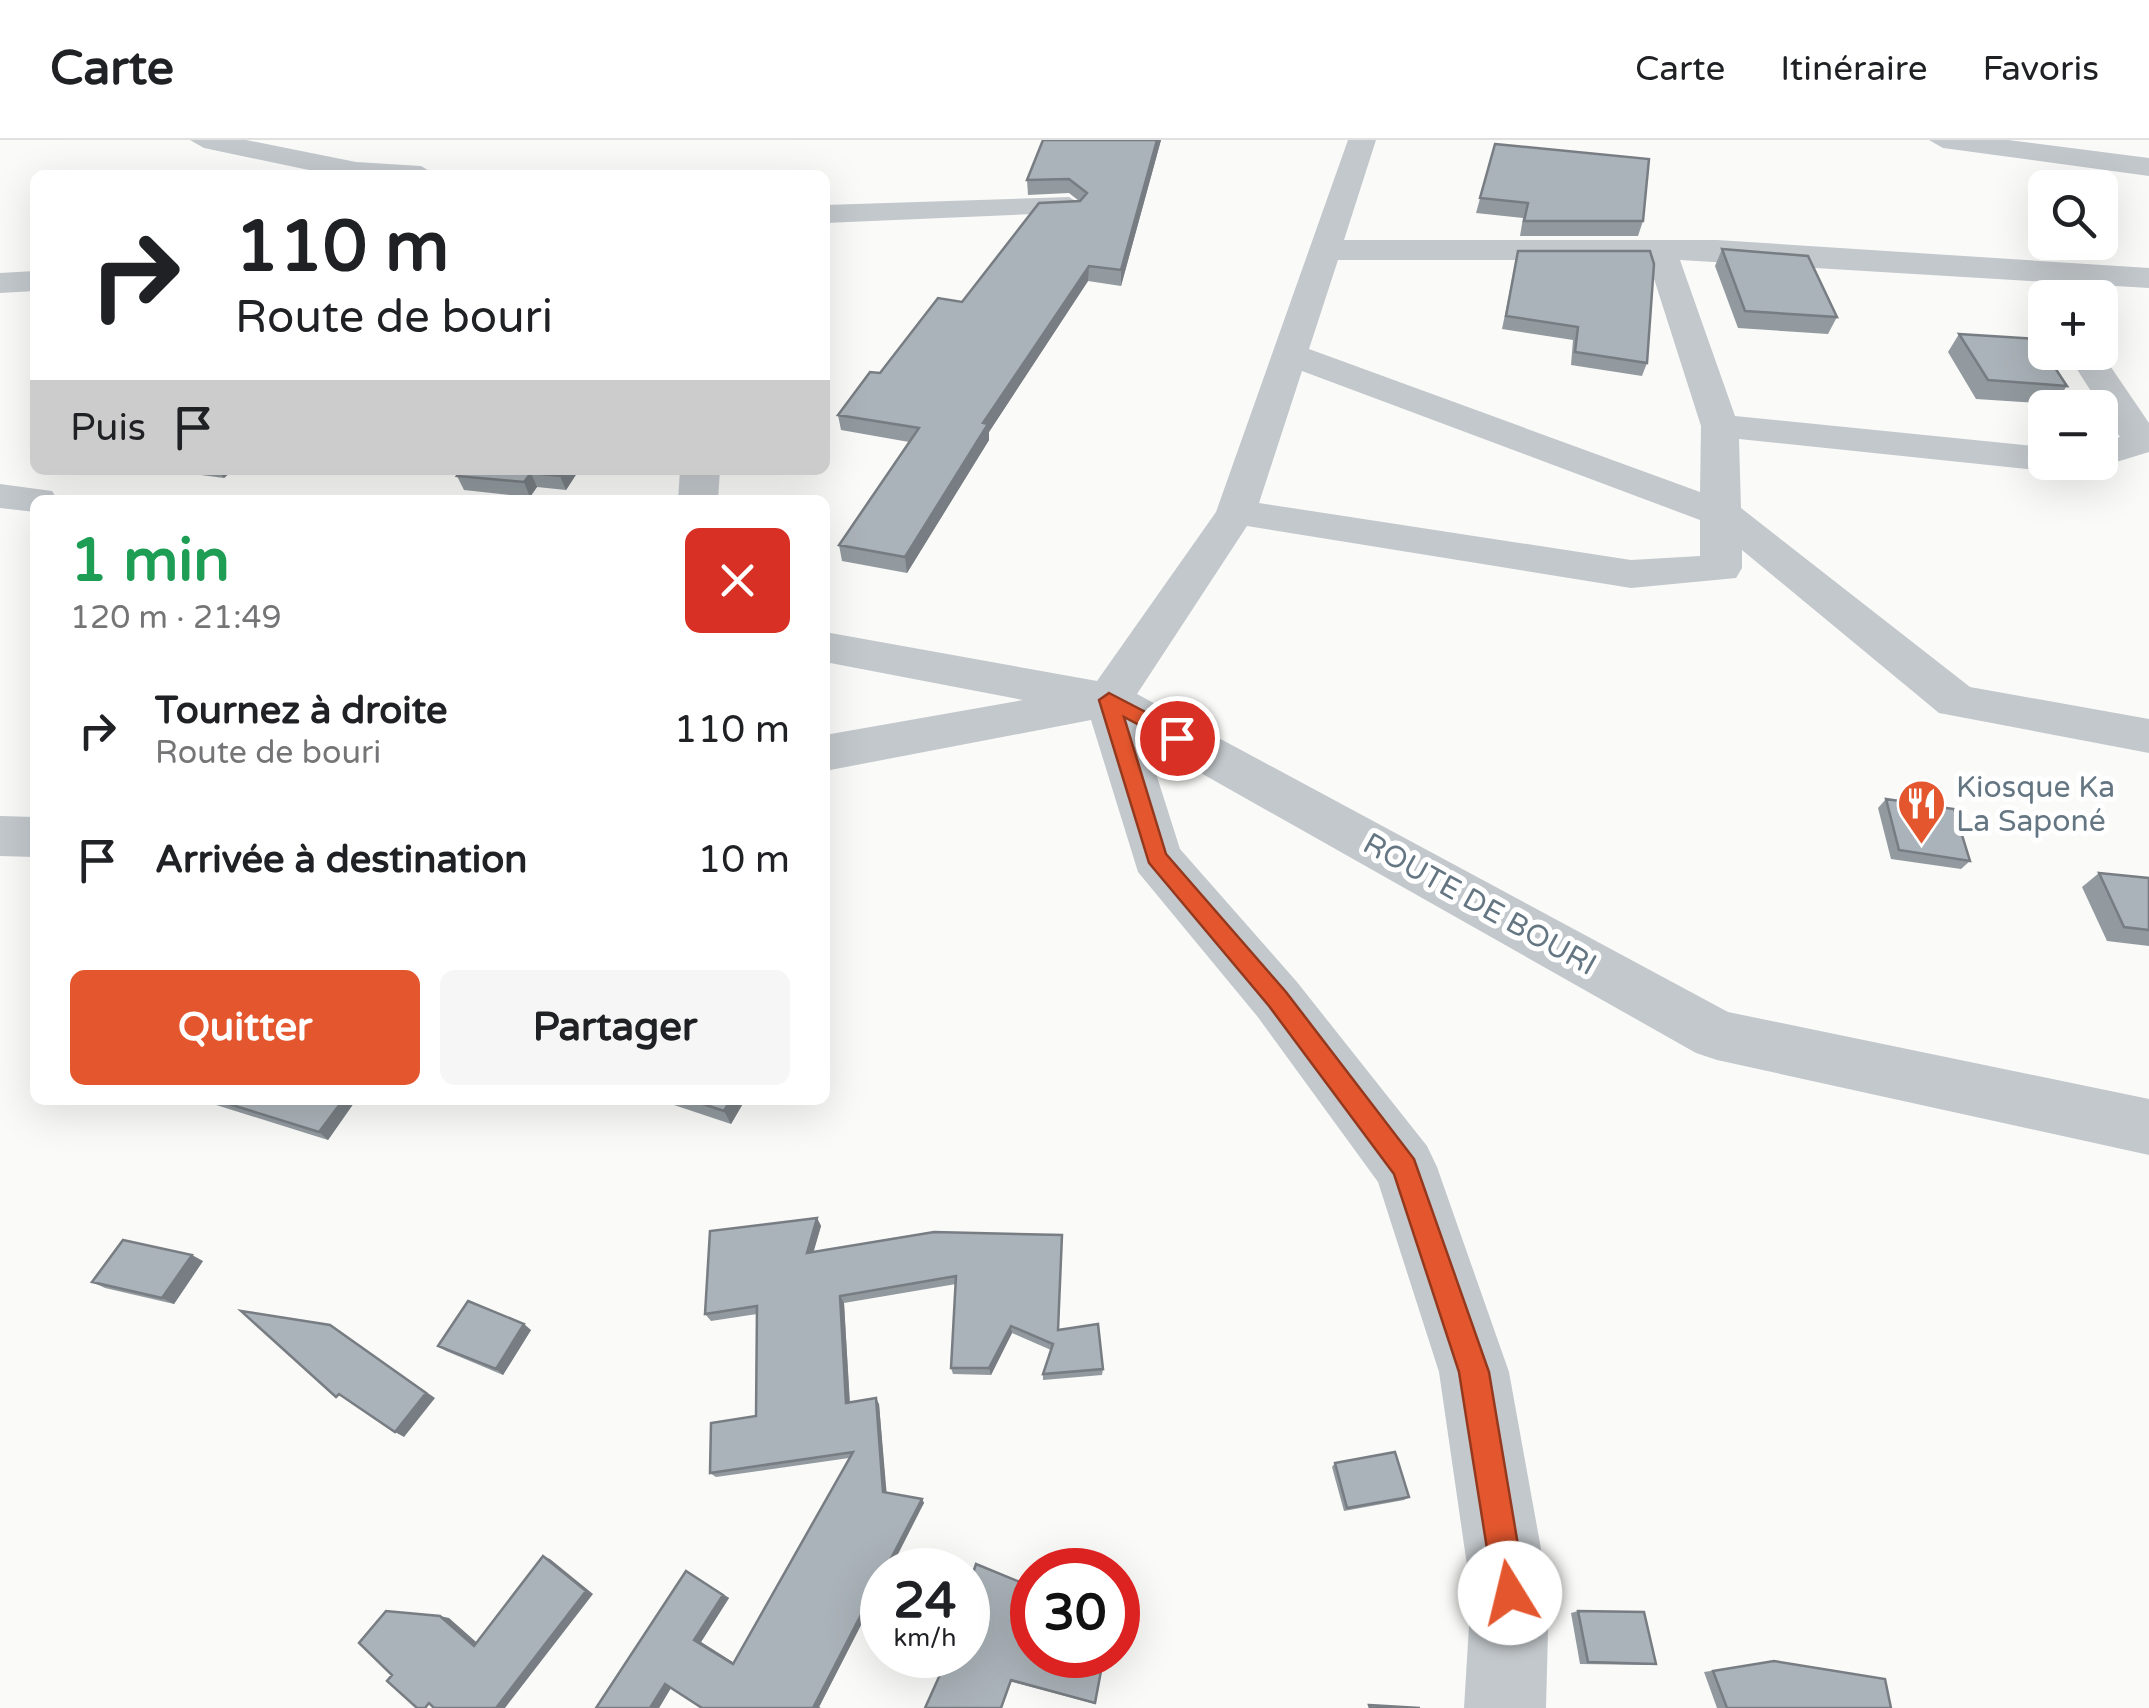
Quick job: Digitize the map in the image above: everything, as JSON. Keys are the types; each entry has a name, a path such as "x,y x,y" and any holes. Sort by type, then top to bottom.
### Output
{"street":[{"path":"204,140 351,170"},
{"path":"830,752 1109,700 1236,512 1362,140"},
{"path":"1943,140 2149,167"},
{"path":"830,214 1069,206"},
{"path":"1325,250 1661,250 2149,278"},
{"path":"1236,512 1631,574 1720,568 1720,426 1661,250"},
{"path":"2028,270 2034,280"},
{"path":"0,284 30,281"},
{"path":"1290,354 1723,514 1956,701 2149,736"},
{"path":"2118,404 2143,442 2118,450"},
{"path":"1720,426 2028,457"},
{"path":"0,496 30,499"},
{"name":"ROUTE DE BOURI","path":"830,648 1109,700 1718,1035 2149,1127"},
{"path":"1109,700 1156,858 1277,999 1405,1167 1474,1372 1510,1593 1505,1708"},
{"path":"0,836 30,837"}],"building":[{"path":"1043,140 1157,140 1121,270 1089,266 983,423 988,424 905,557 839,545 919,428 838,415 870,372 880,373 938,298 962,302 1039,203 1080,201 1087,193 1069,179 1027,180"},
{"path":"1495,144 1649,159 1643,221 1524,221 1528,203 1480,198"},
{"path":"1722,249 1808,256 1837,317 1745,311"},
{"path":"1518,251 1650,251 1654,264 1647,363 1575,352 1578,327 1506,316"},
{"path":"1959,334 2028,338 2028,370 2056,370 2067,386 1988,380"},
{"path":"458,475 529,475 524,482"},
{"path":"1886,799 1954,809 1970,861 1899,850"},
{"path":"2099,873 2149,878 2149,930 2124,927"},
{"path":"232,1105 339,1105 319,1132"},
{"path":"706,1105 727,1105 724,1111"},
{"path":"817,1218 807,1253 934,1232 1062,1235 1058,1330 1098,1324 1103,1369 1043,1374 1053,1344 1011,1326 989,1368 951,1368 956,1276 840,1296 846,1403 876,1398 883,1492 922,1499 896,1548 860,1548 860,1617 814,1706 818,1708 702,1708 665,1684 650,1708 596,1708 686,1571 723,1595 694,1640 733,1664 853,1452 710,1473 711,1423 756,1416 757,1306 705,1314 710,1231"},
{"path":"123,1240 192,1255 162,1298 92,1282"},
{"path":"468,1301 524,1324 496,1369 438,1346"},
{"path":"241,1311 330,1325 426,1393 395,1432 339,1394 336,1397"},
{"path":"1395,1452 1409,1497 1347,1508 1335,1463"},
{"path":"543,1556 586,1591 496,1708 434,1708 429,1703 425,1708 417,1708 387,1681 392,1675 359,1643 386,1611 440,1616 474,1646"},
{"path":"990,1570 1010,1578 1010,1678 1100,1678 1095,1703 1011,1680 1001,1708 925,1708 938,1678 990,1678"},
{"path":"1578,1611 1644,1612 1656,1664 1588,1662"},
{"path":"1774,1661 1885,1679 1891,1708 1727,1708 1713,1671"},
{"path":"1369,1705 1420,1708 1370,1708"}],"place":[{"name":"Kiosque Ka La Saponé","path":"1921,846"}],"route":[{"path":"1177,738 1109,700 1156,858 1277,999 1405,1167 1474,1372 1510,1593"}]}
